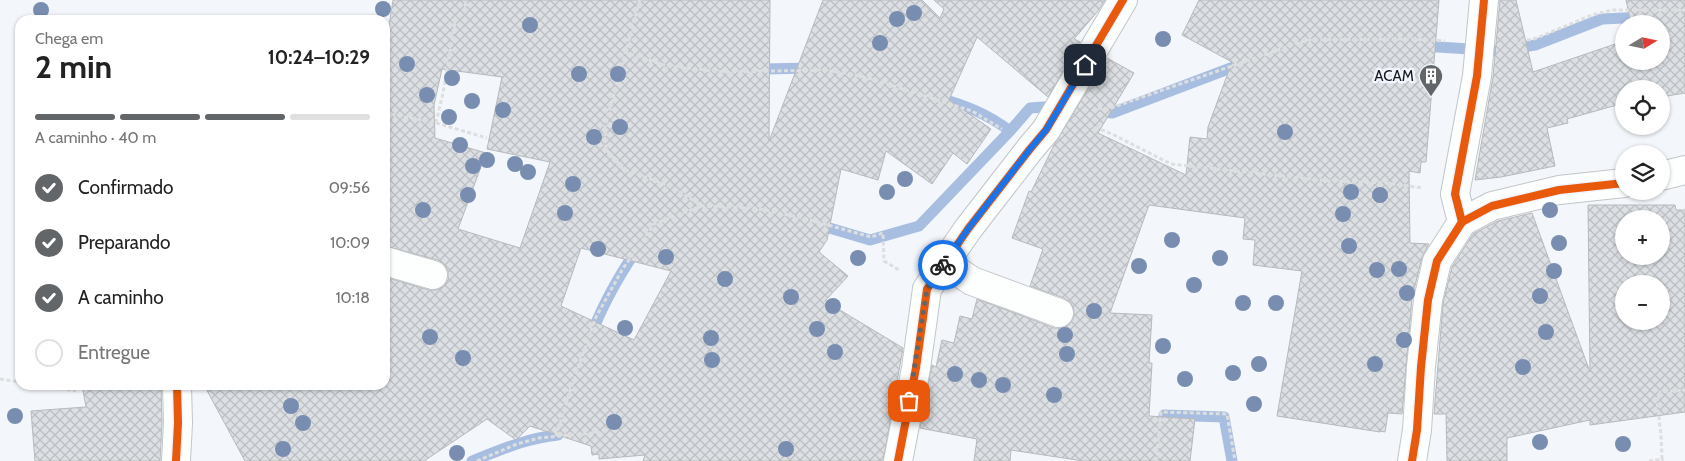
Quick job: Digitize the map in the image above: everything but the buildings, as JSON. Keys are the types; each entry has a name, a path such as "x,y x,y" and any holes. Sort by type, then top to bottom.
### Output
{"street":[{"path":"898,461 916,368 927,289 968,229 1046,130 1123,0"},
{"path":"1462,222 1455,194 1477,76 1484,0"},
{"path":"1670,174 1685,170"},
{"path":"1412,461 1417,430 1420,367 1428,300 1437,261 1462,222 1492,206 1559,190 1615,184"},
{"path":"390,262 433,275"},
{"path":"945,263 972,281 1058,313"},
{"path":"176,461 177,390"}],"path":[{"path":"436,123 455,22 456,18 466,10 465,0"},
{"path":"640,0 605,126 606,149 623,169 672,187 702,206"},
{"path":"1509,43 1534,39 1592,15 1612,10 1685,10"},
{"path":"1062,105 1078,104 1108,109 1307,40 1408,39 1454,41"},
{"path":"624,52 667,66 737,72 822,70 868,78 972,111 995,124 1030,149"},
{"path":"1062,105 1170,164 1330,181 1387,183 1455,194"},
{"path":"390,114 436,123 487,138"},
{"path":"556,436 596,317 622,270 654,224 702,206 754,208 803,218 871,237 882,232 884,261 927,289"},
{"path":"0,379 15,381"},
{"path":"70,390 76,391"},
{"path":"1649,461 1662,460 1661,435 1656,401 1660,392 1685,390"},
{"path":"1156,461 1161,412 1227,414 1235,461"},
{"path":"477,461 517,444 540,438 603,432"}],"waterway":[{"path":"1422,46 1501,51 1535,45 1602,19 1615,18"},
{"path":"1096,111 1112,113 1244,63"},
{"path":"755,69 812,68"},
{"path":"816,224 870,240 919,226 1010,131 974,110 936,97"},
{"path":"1010,131 1030,108 1058,106"},
{"path":"591,336 611,291 637,249"},
{"path":"1160,461 1164,415 1224,417 1232,461"},
{"path":"472,461 525,442 558,435 562,423"}],"cycle path":[{"path":"898,461 916,368 927,289 968,229 1046,130 1123,0"},
{"path":"1462,222 1455,194 1477,76 1484,0"},
{"path":"1412,461 1417,430 1428,300 1437,261 1462,222 1492,206 1559,190 1615,184"},
{"path":"176,461 177,390"}],"way so far":[{"path":"909,401 916,368 927,289 943,265"}],"place":[{"name":"ACAM","path":"1431,97"}],"route":[{"path":"943,265 968,229 1046,130 1085,65"}]}
